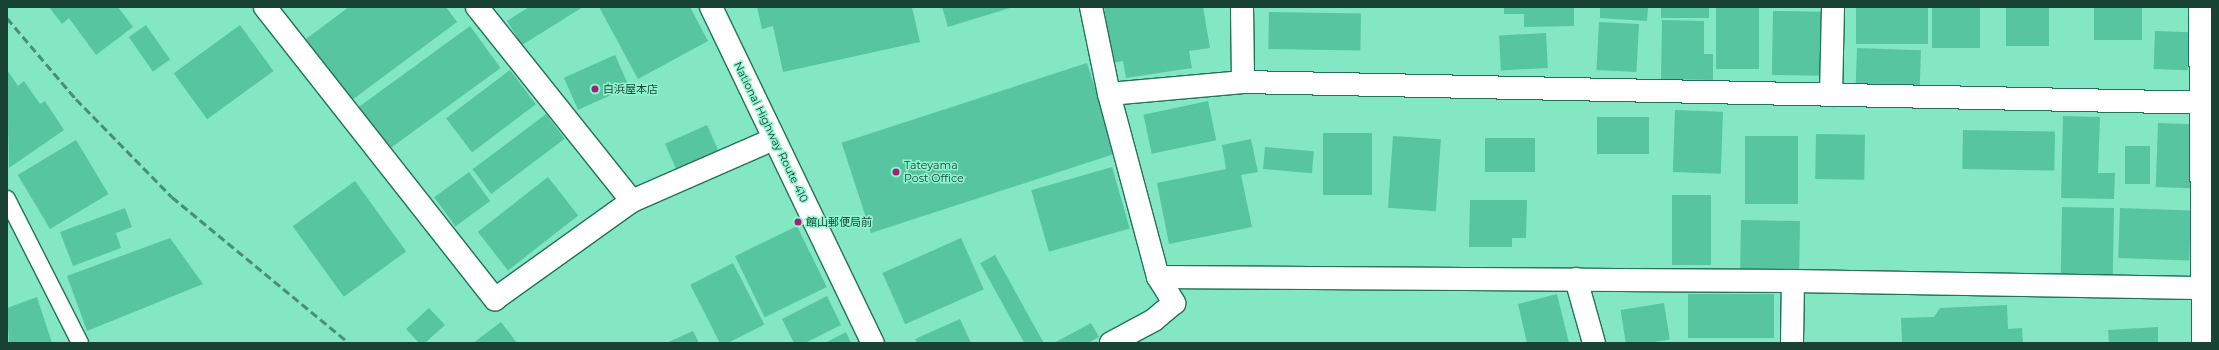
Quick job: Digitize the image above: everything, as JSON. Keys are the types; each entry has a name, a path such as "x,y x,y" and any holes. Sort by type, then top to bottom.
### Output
{"main road":[{"path":"265,7 495,299 632,201 774,139"},
{"path":"477,7 632,201"},
{"name":"National Highway Route 410","path":"711,7 873,343"},
{"path":"1091,7 1109,94 1158,277 1174,303 1154,320 1111,343"},
{"path":"1242,7 1243,82"},
{"path":"1831,95 1833,7"},
{"path":"2200,7 2206,103 2208,288 2203,343"},
{"path":"1109,94 1243,82 2206,103"},
{"path":"1158,277 1793,281 2208,288"},
{"path":"1576,279 1594,343"},
{"path":"1792,343 1793,281"}],"lane":[{"path":"7,199 80,343"}],"building":[{"path":"49,7 118,7 133,27 96,55 69,18 62,24"},
{"path":"349,7 446,7 457,22 352,100 306,39"},
{"path":"529,7 583,7 522,45 507,21"},
{"path":"599,7 690,7 708,41 638,79"},
{"path":"757,7 912,7 920,42 783,72 773,26 762,29"},
{"path":"942,7 1013,7 948,27"},
{"path":"1104,7 1203,7 1210,48 1189,51 1192,68 1126,78 1123,61 1112,63"},
{"path":"1504,7 1574,7 1574,26 1524,27 1524,14 1504,14"},
{"path":"1600,7 1648,7 1647,21 1600,18"},
{"path":"1661,7 1709,7 1709,18 1661,18"},
{"path":"1716,7 1759,7 1759,69 1716,69"},
{"path":"1856,7 1928,7 1928,44 1856,44"},
{"path":"1932,7 1980,7 1980,48 1932,48"},
{"path":"2006,7 2049,7 2049,46 2006,46"},
{"path":"2094,7 2142,7 2142,40 2094,40"},
{"path":"1773,11 1823,12 1822,76 1772,75"},
{"path":"1269,12 1361,14 1360,51 1268,49"},
{"path":"1662,20 1704,21 1704,54 1713,54 1713,80 1661,79"},
{"path":"1599,22 1639,24 1636,72 1596,70"},
{"path":"146,25 170,59 153,71 129,37"},
{"path":"240,25 274,71 207,119 174,73"},
{"path":"470,26 501,68 386,151 356,109"},
{"path":"2155,31 2189,32 2188,70 2154,69"},
{"path":"1546,33 1548,68 1501,70 1499,35"},
{"path":"1857,48 1921,50 1920,87 1856,85"},
{"path":"615,55 629,87 578,110 564,78"},
{"path":"1087,63 1116,153 871,233 842,143"},
{"path":"7,70 18,86 24,81 40,104 45,101 64,130 9,168"},
{"path":"510,70 536,104 472,152 446,118"},
{"path":"1208,101 1216,140 1152,154 1143,115"},
{"path":"1675,110 1723,112 1721,174 1673,172"},
{"path":"546,114 565,139 491,194 473,169"},
{"path":"2063,116 2100,117 2098,173 2115,173 2114,199 2061,198"},
{"path":"1597,117 1649,117 1649,154 1597,154"},
{"path":"2158,123 2193,124 2191,188 2156,187"},
{"path":"707,125 721,156 679,175 665,144"},
{"path":"1963,130 2055,132 2054,171 1962,169"},
{"path":"1323,133 1372,133 1372,195 1323,195"},
{"path":"1816,134 1865,135 1864,180 1815,179"},
{"path":"1393,136 1441,139 1436,211 1388,208"},
{"path":"1745,136 1798,136 1798,204 1745,204"},
{"path":"1485,138 1535,138 1535,172 1485,172"},
{"path":"1251,139 1258,172 1241,175 1252,227 1169,244 1157,183 1226,169 1222,145"},
{"path":"76,140 108,194 50,229 18,175"},
{"path":"2125,146 2150,146 2150,184 2125,184"},
{"path":"1265,147 1314,151 1312,173 1263,169"},
{"path":"1112,167 1130,229 1049,252 1031,190"},
{"path":"469,172 490,201 455,226 434,197"},
{"path":"548,177 578,216 508,270 478,232"},
{"path":"355,181 406,251 344,297 293,226"},
{"path":"1672,195 1711,195 1711,265 1672,265"},
{"path":"1470,200 1527,200 1526,238 1512,238 1512,247 1469,247"},
{"path":"2062,207 2114,208 2113,275 2061,274"},
{"path":"125,208 132,227 116,233 121,248 73,266 60,232"},
{"path":"2120,208 2191,210 2189,260 2118,258"},
{"path":"1741,220 1800,221 1799,274 1740,273"},
{"path":"797,226 827,287 765,317 735,256"},
{"path":"170,238 203,284 87,331 67,276"},
{"path":"961,238 984,289 905,324 882,273"},
{"path":"995,255 1044,343 1024,343 980,263"},
{"path":"733,263 764,324 728,343 720,343 690,285"},
{"path":"1557,294 1569,343 1527,343 1518,304"},
{"path":"1688,294 1774,294 1774,338 1688,338"},
{"path":"827,296 841,325 805,343 794,343 782,319"},
{"path":"37,297 52,343 9,343 7,308"},
{"path":"1664,303 1670,340 1648,343 1626,343 1621,310"},
{"path":"2007,305 2008,329 2022,328 2023,343 1902,343 1901,318 1934,317 1940,308"},
{"path":"429,308 445,325 425,343 419,343 406,329"},
{"path":"960,319 971,343 917,343 915,339"},
{"path":"501,322 517,343 473,343"},
{"path":"1091,323 1099,337 1088,343 1054,343"},
{"path":"2158,327 2158,343 2109,343 2108,330"},
{"path":"693,331 699,343 666,343"},
{"path":"846,332 851,343 825,343"}],"railway":[{"path":"7,18 76,99 172,197 349,343"}],"place":[{"name":"白浜屋本店","path":"595,89"},
{"name":"Tateyama Post Office","path":"896,172"},
{"name":"館山郵便局前","path":"798,222"}]}
